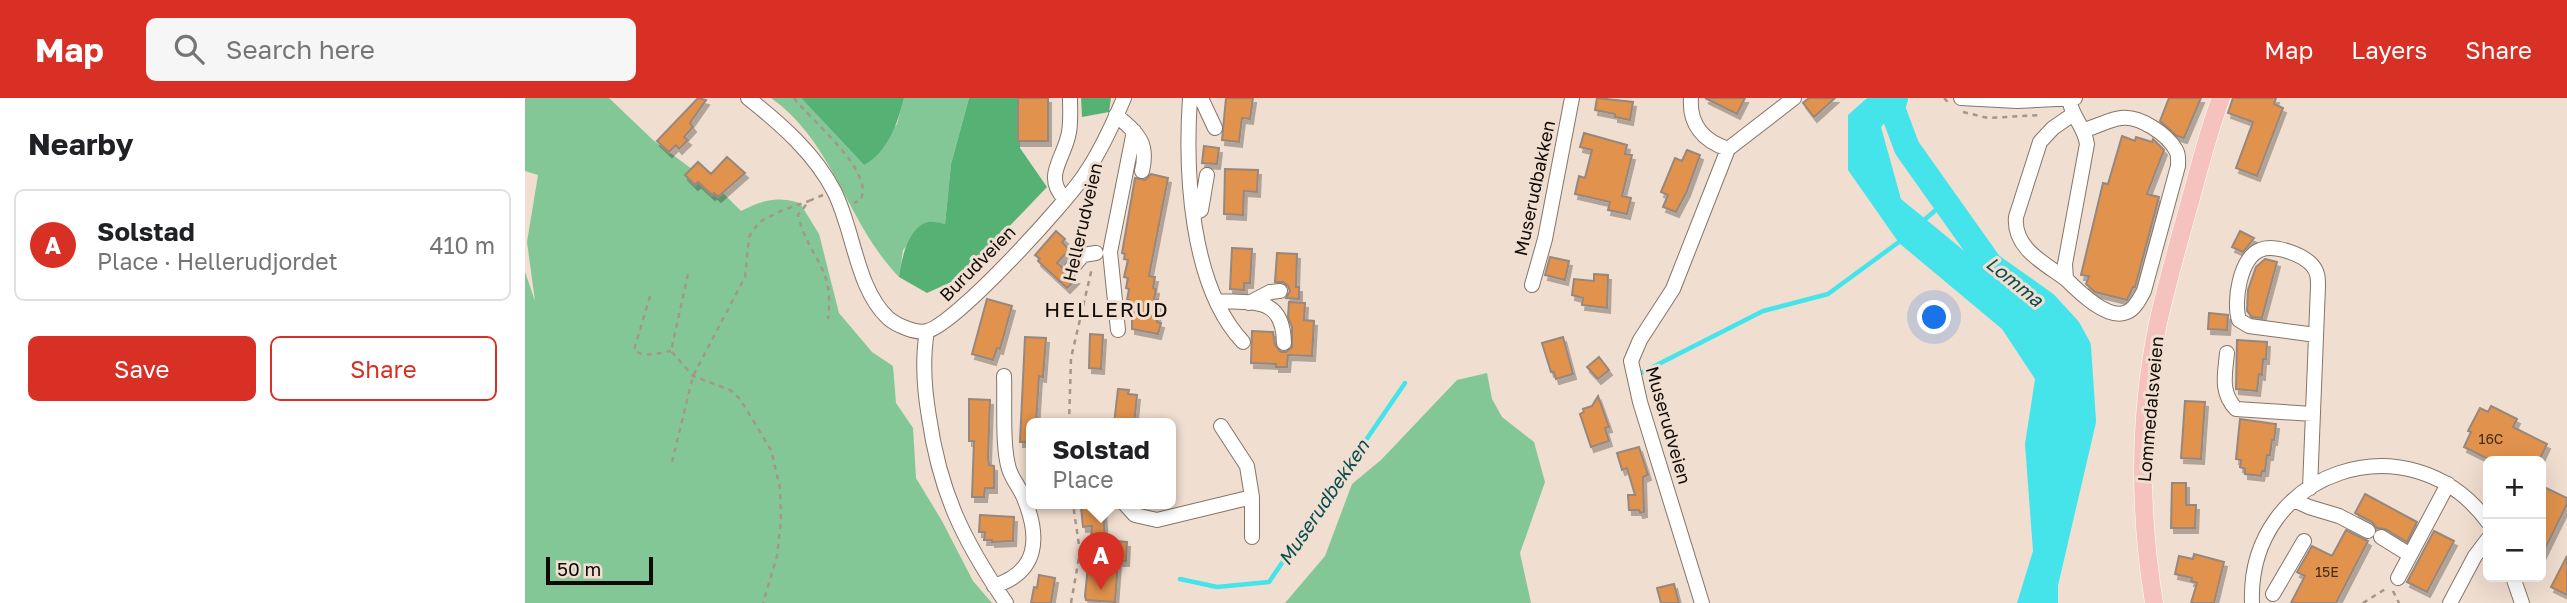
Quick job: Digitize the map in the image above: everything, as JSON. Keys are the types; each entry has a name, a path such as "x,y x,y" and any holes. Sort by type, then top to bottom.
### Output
{"main road":[{"name":"Lommedalsveien","path":"2154,603 2145,536 2144,505 2146,418 2152,360 2171,271 2221,98"}],"street":[{"path":"748,98 784,128 814,161 834,190 873,300 890,319 910,330 927,331 923,354 925,394 941,481 952,512 970,548 1006,603"},
{"path":"1065,199 1056,190 1054,180 1069,133 1070,98"},
{"name":"Burudveien","path":"927,331 951,317 988,283 1065,199 1085,174 1119,118 1123,98"},
{"path":"1191,98 1189,185 1196,243 1217,301 1233,332 1243,342"},
{"path":"1201,98 1215,128"},
{"name":"Muserudbakken","path":"1532,285 1545,239 1572,98"},
{"path":"1691,98 1690,113 1700,133 1720,147 1728,149 1794,98"},
{"path":"1962,98 1983,101 2072,99 2072,115 2084,130 2087,144 2065,264 2066,279"},
{"path":"2072,115 2053,128 2040,142 2015,227 2021,244 2066,279 2084,297 2118,314 2132,309 2144,291 2178,166 2178,156 2168,141 2140,120 2131,117 2119,118 2084,130"},
{"path":"1119,118 1134,131 1144,147 1142,171"},
{"path":"1118,330 1110,252 1134,131"},
{"name":"Muserudveien","path":"1702,603 1636,390 1631,360 1640,340 1673,289 1728,149"},
{"path":"1193,214 1201,210 1207,175"},
{"path":"2310,488 2316,335 2318,275 2303,257 2270,248 2258,250 2248,261 2241,278 2235,308 2239,320 2249,326 2316,335"},
{"path":"1071,269 1083,255 1095,253"},
{"path":"1249,303 1270,292 1280,291"},
{"path":"1217,301 1266,305 1276,311 1281,317 1284,342"},
{"path":"2227,353 2223,387 2230,403 2236,409 2313,414"},
{"path":"1004,376 1009,468 1026,505"},
{"path":"1221,426 1247,467 1252,497 1252,537"},
{"path":"2304,541 2277,599 2252,599 2253,572 2265,538 2276,520 2294,500 2310,488 2348,469 2377,465 2424,473 2448,484 2477,507 2486,519"},
{"path":"2398,578 2448,484"},
{"path":"1129,509 1135,516 1157,520 1252,497"},
{"path":"2294,500 2339,516 2410,555"},
{"path":"994,586 1020,575 1033,551 1033,527 1027,509"},
{"path":"2450,603 2483,546"},
{"path":"2515,582 2522,603"}],"path":[{"path":"794,98 848,158 863,186 861,199 843,211"},
{"path":"1988,118 2011,118"},
{"path":"672,462 693,376 745,277 749,237 759,222 834,190"},
{"path":"809,201 798,215 802,231 827,278 830,299 828,319"},
{"name":"Hellerudveien","path":"1069,418 1071,358 1095,253"},
{"path":"671,351 688,274"},
{"path":"650,296 635,350 639,354 648,355 671,351"},
{"path":"671,351 693,376 730,390 740,399 771,450 780,488 781,521 777,556 764,603"},
{"path":"1071,603 1080,552 1074,509"},
{"path":"2363,603 2391,586 2399,603"}],"green space":[{"path":"525,98 609,98 653,140 720,190 741,211 770,200 800,203 819,234 839,313 872,352 893,366 896,403 913,428 916,478 973,581 992,603 525,603 525,272 535,301 527,242 538,175 525,171"},
{"path":"771,98 801,98 864,165 897,124 904,98 969,98 951,164 945,224 930,222 903,250 899,277 866,233 810,137 792,116"},
{"path":"801,98 904,98 895,127 885,145 864,165"},
{"path":"969,98 1020,98 1020,148 1047,187 960,278 927,293 899,277 902,262 915,230 930,222 945,224 951,164"},
{"path":"1081,98 1111,98 1109,112 1082,117"},
{"path":"1487,373 1492,399 1502,417 1534,442 1545,482 1520,553 1531,603 1285,603 1325,556 1352,484 1381,460 1457,380"}],"water":[{"path":"1867,98 1906,98 1881,127 1901,199 2068,336 2073,518 2038,570 2032,603 2017,603 2033,551 2025,444 2035,379 2002,329 1899,243 1848,170 1848,115"}],"building":[{"path":"698,98 706,100 690,123 693,127 684,137 688,140 679,149 676,145 669,152 657,141"},
{"path":"1018,98 1048,98 1048,141 1018,141"},
{"path":"1226,98 1253,98 1250,119 1242,118 1239,142 1222,140"},
{"path":"1597,98 1633,102 1630,120 1595,110"},
{"path":"1705,98 1745,98 1737,114"},
{"path":"1809,98 1835,98 1814,117 1803,103"},
{"path":"2169,98 2201,98 2184,138 2177,136 2160,121"},
{"path":"2233,98 2276,98 2274,104 2283,108 2257,176 2236,168 2253,122 2228,113"},
{"path":"1584,133 1627,145 1625,154 1632,155 1622,196 1631,198 1627,214 1608,210 1610,202 1575,194 1579,176 1585,178 1592,150 1580,147"},
{"path":"2122,136 2135,141 2136,137 2152,142 2153,139 2164,150 2147,194 2159,197 2135,287 2127,300 2095,292 2086,284 2089,276 2081,275 2103,183 2108,184"},
{"path":"1204,146 1219,148 1217,164 1202,163"},
{"path":"1687,150 1700,155 1676,212 1663,207 1668,195 1661,192 1675,158 1682,161"},
{"path":"727,157 745,173 718,197 698,182 695,185 685,175 698,162 711,174"},
{"path":"1225,169 1258,170 1257,192 1244,191 1243,215 1224,214"},
{"path":"1151,174 1168,178 1149,276 1155,277 1154,300 1158,300 1157,322 1161,323 1158,334 1132,329 1130,300 1127,300 1129,289 1126,288 1128,278 1124,277 1128,260 1124,259 1125,254 1122,253 1135,178 1145,180"},
{"path":"1056,231 1065,239 1062,242 1069,250 1057,263 1062,267 1064,276 1076,279 1067,288 1035,255"},
{"path":"2240,231 2254,238 2243,252 2232,247"},
{"path":"1232,248 1252,249 1250,283 1244,283 1244,290 1230,289"},
{"path":"1277,253 1297,254 1296,287 1299,287 1299,299 1286,298 1290,291 1288,286 1283,282 1275,282"},
{"path":"1550,257 1569,261 1565,280 1545,275"},
{"path":"2265,259 2277,262 2262,318 2252,317 2247,311 2248,290 2256,267"},
{"path":"1594,274 1608,275 1607,308 1582,305 1583,298 1572,295 1574,279 1594,281"},
{"path":"987,299 1012,306 1000,349 997,348 993,360 972,354"},
{"path":"1289,302 1305,303 1304,320 1314,321 1312,356 1288,355 1287,367 1251,363 1252,331 1273,332 1275,345 1281,352 1292,347"},
{"path":"2209,313 2228,315 2227,330 2208,329"},
{"path":"1090,334 1103,335 1101,369 1089,368"},
{"path":"1025,337 1046,338 1043,377 1039,376 1036,418 1026,418 1026,442 1020,442"},
{"path":"1563,337 1573,374 1556,379 1554,372 1551,372 1542,343"},
{"path":"2237,340 2267,342 2266,359 2263,359 2257,391 2236,389"},
{"path":"1599,357 1609,370 1598,379 1587,367"},
{"path":"1118,389 1129,390 1128,394 1137,395 1135,418 1115,418"},
{"path":"1598,396 1609,427 1605,428 1609,441 1591,447 1580,414 1584,412 1583,409 1592,406"},
{"path":"969,399 990,400 988,458 989,465 994,466 994,488 985,488 984,497 972,497 974,441 969,441"},
{"path":"2185,401 2205,402 2201,459 2181,458"},
{"path":"2491,406 2517,419 2513,427 2547,444 2541,456 2483,456 2464,447 2471,432 2468,431 2480,408 2488,412"},
{"path":"2240,419 2276,424 2270,455 2267,455 2265,471 2262,471 2261,476 2245,474 2245,469 2240,467 2241,460 2236,459"},
{"path":"1639,447 1648,475 1643,477 1644,512 1640,513 1639,510 1629,510 1628,495 1635,495 1627,468 1622,470 1617,453"},
{"path":"2172,483 2186,483 2186,505 2196,505 2195,528 2171,528"},
{"path":"2546,488 2567,498 2567,504 2546,547"},
{"path":"2365,494 2417,522 2407,542 2385,529 2377,528 2372,522 2355,513"},
{"path":"1081,509 1103,509 1105,540 1127,542 1126,561 1118,561 1115,602 1086,600 1092,526 1083,527"},
{"path":"980,515 1014,517 1013,541 984,540 985,532 979,532"},
{"path":"2346,530 2368,541 2336,603 2291,603 2305,576 2297,572 2312,546 2332,556"},
{"path":"2434,531 2454,541 2427,592 2407,582"},
{"path":"2194,554 2224,562 2214,603 2191,603 2197,583 2191,581 2192,578 2175,574 2179,556 2193,559"},
{"path":"2567,556 2567,595 2551,587"},
{"path":"1039,575 1055,578 1051,603 1031,603"},
{"path":"1674,584 1679,603 1661,603 1657,588"}],"waterway":[{"name":"Lomma","path":"1895,98 1892,108 1907,148 1990,265 2045,304 2068,329 2078,347 2083,421 2045,584 2045,603"},
{"name":"Muserudbekken","path":"1923,221 1945,202"},
{"name":"Muserudbekken","path":"1641,373 1763,311 1828,294 1903,239"},
{"name":"Muserudbekken","path":"1180,579 1217,587 1269,582 1405,383"}],"place":[{"name":"Solstad","path":"1101,590"}],"district":[{"name":"HELLERUD","path":"1107,309"}]}
